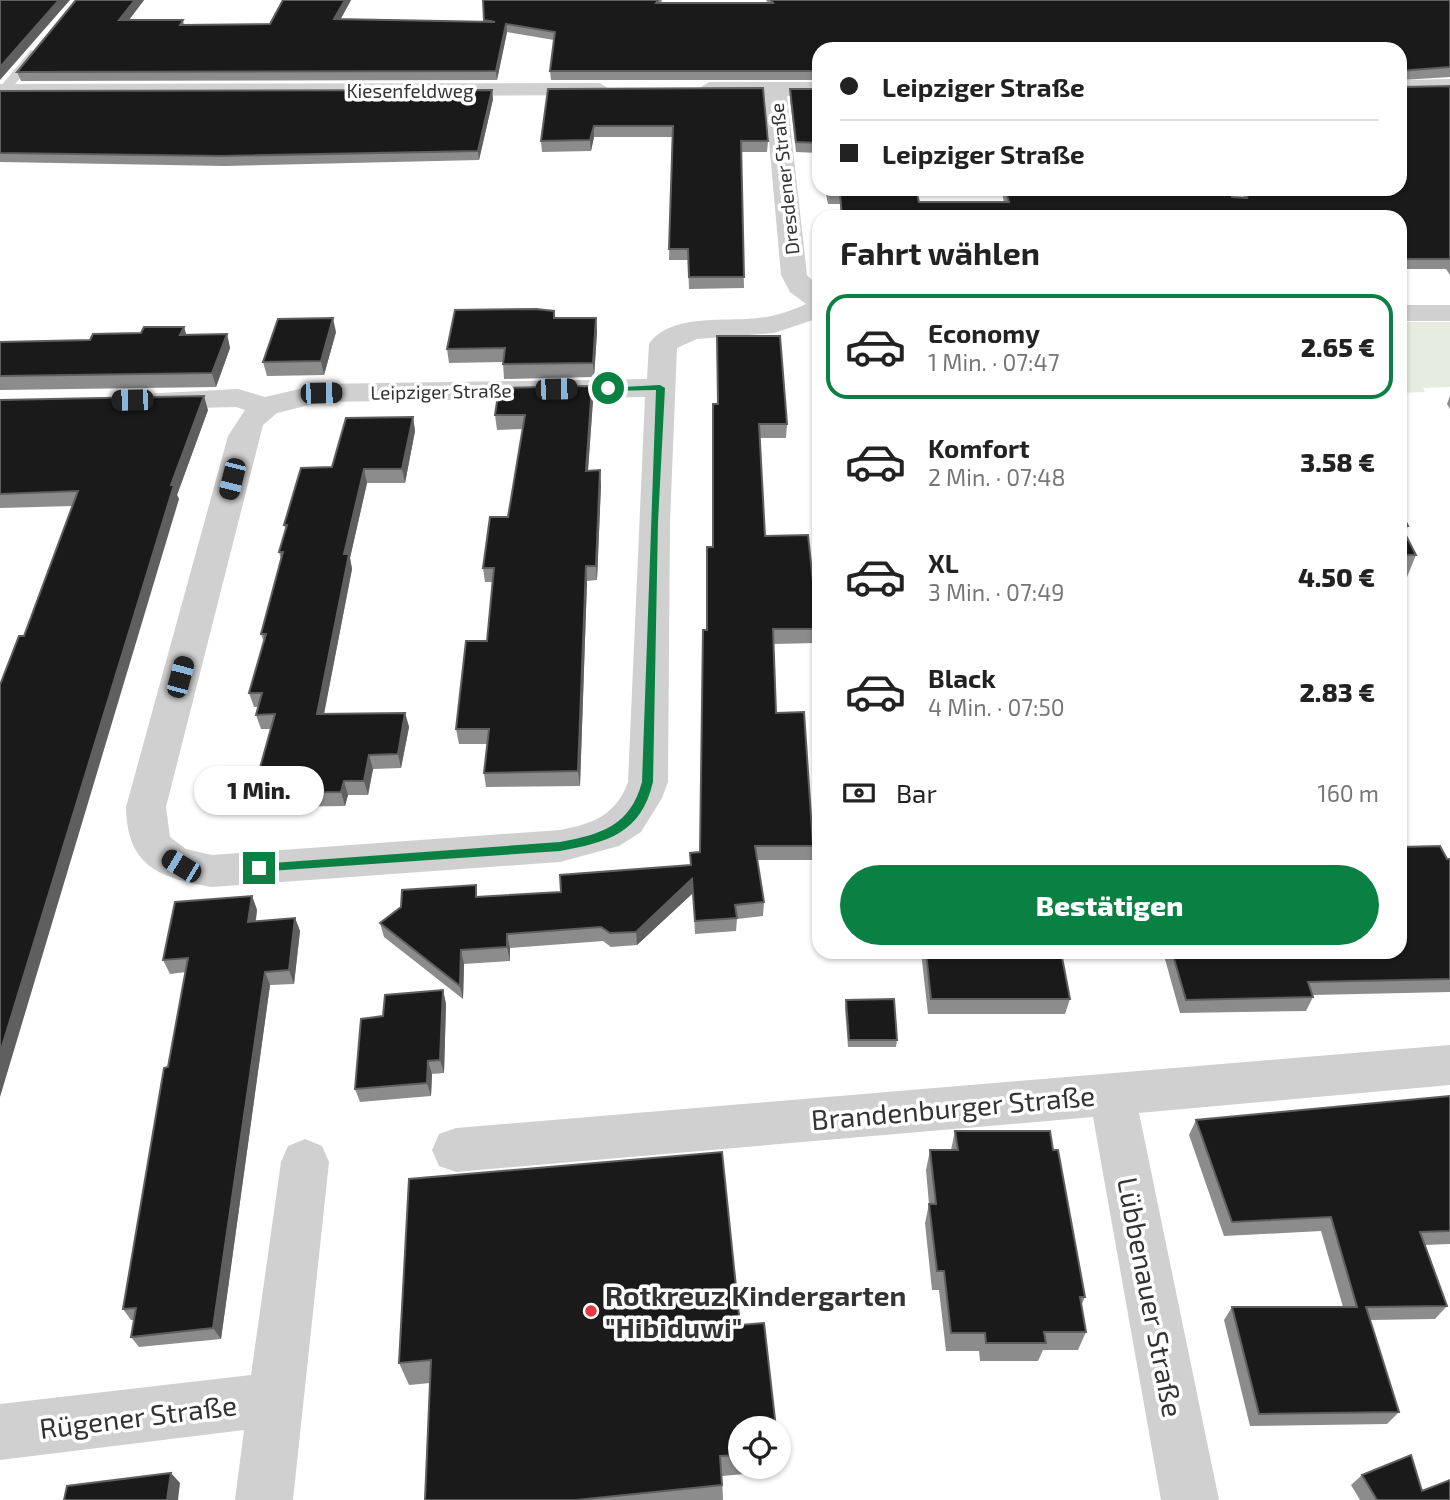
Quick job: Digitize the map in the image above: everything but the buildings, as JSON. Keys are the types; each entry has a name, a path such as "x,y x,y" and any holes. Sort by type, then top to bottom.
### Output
{"street":[{"path":"1407,87 1450,86"},
{"path":"691,89 812,89"},
{"name":"Dresdener Straße","path":"775,89 794,275 800,286 812,295"},
{"name":"Kiesenfeldweg","path":"1,91 622,90"},
{"path":"266,407 250,421 243,436 146,807 145,832 159,853 181,866 212,871 560,846 595,840 626,824 642,804 648,782 654,522 663,344 677,334 703,328 777,324 812,311"},
{"path":"1407,313 1450,313"},
{"name":"Leipziger Straße","path":"266,407 290,398 321,393 660,388"},
{"path":"126,400 238,398 266,407"},
{"name":"Brandenburger Straße","path":"456,1150 1450,1065"},
{"name":"Lübbenauer Straße","path":"1112,1094 1190,1500"},
{"name":"Rügener Straße","path":"264,1500 305,1162"},
{"name":"Rügener Straße","path":"0,1432 275,1399"}],"lane":[{"path":"1,91 45,40"},
{"path":"1234,196 1237,203"}],"shaded area":[{"path":"1407,322 1450,322 1450,387 1423,388 1425,392 1407,393"}],"place":[{"name":"Rotkreuz Kindergarten \"Hibiduwi\"","path":"591,1311"}],"route":[{"path":"259,868 560,846 595,840 626,824 642,804 648,782 660,388 608,388"}]}
